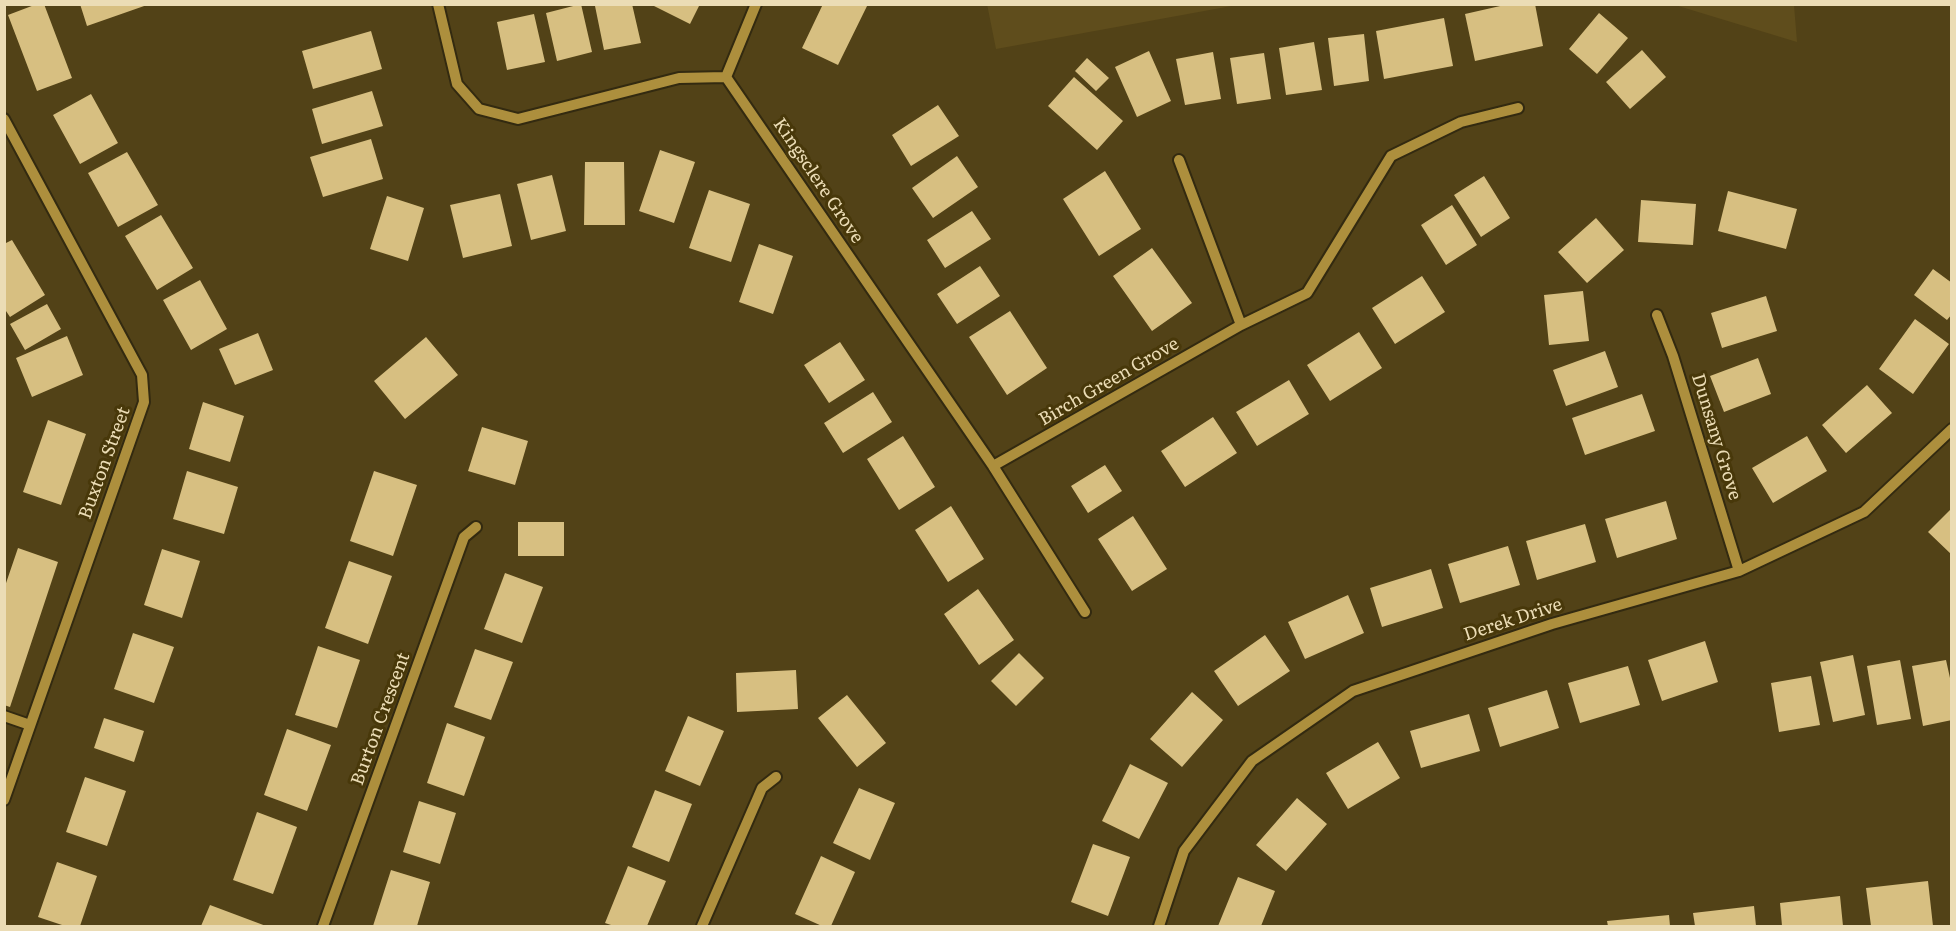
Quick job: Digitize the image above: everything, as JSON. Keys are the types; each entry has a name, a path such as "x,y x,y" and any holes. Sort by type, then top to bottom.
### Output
{"street":[{"path":"438,4 457,84 479,109 518,119 679,78 726,77 756,4"},
{"name":"Kingsclere Grove","path":"726,77 993,466 1085,612"},
{"name":"Birch Green Grove","path":"993,466 1241,325 1307,293 1391,156 1461,122 1518,108"},
{"name":"Buxton Street","path":"4,119 142,375 144,402 4,800"},
{"path":"1179,160 1241,325"},
{"name":"Dunsany Grove","path":"1657,315 1673,356 1740,571"},
{"name":"Derek Drive","path":"1159,927 1184,851 1252,761 1353,691 1552,624 1740,571 1864,512 1952,429"},
{"name":"Burton Crescent","path":"323,927 464,537 476,527"},
{"path":"4,716 30,725"},
{"path":"702,927 762,788 776,777"}],"shaded area":[{"path":"987,4 1237,4 1237,5 996,49"},
{"path":"1675,5 1794,5 1797,42"}],"building":[{"path":"37,4 44,4 72,78 37,91 8,15"},
{"path":"80,4 147,4 147,5 87,26"},
{"path":"581,4 592,52 557,61 546,13"},
{"path":"632,4 641,43 604,50 595,6"},
{"path":"650,4 700,4 690,24"},
{"path":"823,4 868,4 838,65 802,48"},
{"path":"1509,4 1535,4 1543,46 1475,61 1465,14"},
{"path":"1599,13 1628,38 1597,74 1569,49"},
{"path":"534,14 545,62 507,70 497,22"},
{"path":"1444,18 1453,66 1384,79 1376,31"},
{"path":"371,31 382,69 313,89 302,51"},
{"path":"1364,34 1369,81 1334,86 1328,38"},
{"path":"1314,42 1322,90 1286,95 1279,48"},
{"path":"1642,50 1666,77 1630,109 1606,82"},
{"path":"1149,51 1171,101 1137,117 1115,67"},
{"path":"1213,52 1221,99 1185,105 1176,59"},
{"path":"1264,53 1271,99 1237,104 1230,58"},
{"path":"1087,58 1109,78 1096,91 1075,71"},
{"path":"1074,77 1123,121 1097,150 1048,106"},
{"path":"372,91 383,126 322,144 312,109"},
{"path":"91,94 118,143 80,164 53,115"},
{"path":"938,105 959,136 911,166 892,135"},
{"path":"371,139 383,179 323,197 310,157"},
{"path":"660,150 695,162 674,223 639,211"},
{"path":"127,152 158,205 118,227 88,173"},
{"path":"957,156 978,187 933,218 912,188"},
{"path":"585,162 624,162 625,225 584,225"},
{"path":"1105,171 1141,229 1099,256 1063,199"},
{"path":"552,175 566,231 531,240 517,184"},
{"path":"1484,176 1510,218 1481,237 1454,195"},
{"path":"709,190 750,204 731,262 689,248"},
{"path":"1728,191 1797,209 1786,249 1718,231"},
{"path":"500,194 512,246 463,258 450,205"},
{"path":"387,196 424,208 408,261 370,249"},
{"path":"1641,200 1696,204 1693,245 1638,242"},
{"path":"1452,205 1477,245 1446,265 1421,225"},
{"path":"972,211 991,239 945,268 927,240"},
{"path":"161,215 193,268 157,290 125,236"},
{"path":"1596,218 1624,250 1587,283 1558,252"},
{"path":"12,240 45,295 10,317 4,308 4,244"},
{"path":"759,244 793,256 773,314 739,302"},
{"path":"1152,248 1192,303 1152,331 1113,276"},
{"path":"980,266 1000,296 957,324 937,294"},
{"path":"1933,269 1952,283 1952,314 1947,320 1914,295"},
{"path":"1422,276 1445,312 1395,344 1372,308"},
{"path":"200,280 227,329 191,350 163,300"},
{"path":"1583,291 1589,341 1549,345 1544,295"},
{"path":"1766,296 1777,331 1722,348 1711,313"},
{"path":"47,304 61,329 25,350 10,324"},
{"path":"1010,311 1047,368 1007,395 969,337"},
{"path":"1915,319 1949,344 1913,394 1879,369"},
{"path":"1359,332 1382,368 1330,401 1307,365"},
{"path":"258,333 273,370 235,385 219,349"},
{"path":"67,336 83,375 32,397 16,358"},
{"path":"426,337 458,375 405,419 374,381"},
{"path":"840,342 865,380 829,403 804,365"},
{"path":"1605,351 1618,387 1566,406 1553,370"},
{"path":"1758,358 1771,394 1724,412 1710,376"},
{"path":"1289,380 1309,414 1257,446 1236,412"},
{"path":"1867,385 1892,413 1846,453 1822,425"},
{"path":"873,392 892,422 843,453 824,423"},
{"path":"1642,394 1655,431 1585,455 1572,418"},
{"path":"203,402 244,416 230,462 189,449"},
{"path":"1213,417 1237,453 1185,487 1161,451"},
{"path":"48,420 86,434 61,505 23,492"},
{"path":"482,427 528,441 515,485 468,471"},
{"path":"903,436 935,487 899,510 867,459"},
{"path":"1807,436 1827,471 1773,503 1752,468"},
{"path":"1105,465 1122,491 1088,513 1071,486"},
{"path":"187,471 238,487 224,534 173,519"},
{"path":"374,471 417,485 393,556 350,541"},
{"path":"1666,501 1677,539 1617,558 1605,519"},
{"path":"951,506 984,559 948,582 915,530"},
{"path":"1952,508 1952,555 1928,532"},
{"path":"1133,516 1167,569 1132,591 1098,539"},
{"path":"518,522 564,522 564,556 518,556"},
{"path":"1585,524 1596,562 1537,580 1526,541"},
{"path":"1508,546 1520,585 1460,603 1448,564"},
{"path":"18,548 58,562 10,707 4,705 4,589"},
{"path":"162,549 200,561 182,618 144,605"},
{"path":"349,561 392,576 368,644 325,628"},
{"path":"1431,569 1443,608 1382,627 1370,588"},
{"path":"505,573 543,587 522,643 484,629"},
{"path":"978,589 1014,640 979,665 944,614"},
{"path":"1348,595 1364,633 1305,659 1288,622"},
{"path":"133,633 174,647 154,703 114,689"},
{"path":"1265,635 1290,671 1238,706 1214,671"},
{"path":"1705,641 1718,682 1662,701 1648,660"},
{"path":"318,646 360,660 337,728 295,715"},
{"path":"475,649 513,662 491,720 454,707"},
{"path":"1019,653 1044,678 1016,706 991,681"},
{"path":"1853,655 1865,715 1833,722 1820,662"},
{"path":"1900,660 1911,719 1877,725 1867,666"},
{"path":"1946,660 1952,687 1952,720 1923,726 1912,666"},
{"path":"1628,666 1640,705 1580,723 1568,683"},
{"path":"796,670 798,709 737,712 736,673"},
{"path":"1811,676 1820,725 1779,732 1771,683"},
{"path":"1547,690 1559,728 1500,747 1488,708"},
{"path":"1192,692 1223,720 1182,767 1150,739"},
{"path":"847,695 886,743 857,767 818,718"},
{"path":"1469,714 1480,751 1421,768 1410,731"},
{"path":"688,716 724,731 700,786 665,771"},
{"path":"104,718 144,731 134,762 94,748"},
{"path":"447,723 485,737 464,796 427,783"},
{"path":"287,729 331,745 307,811 264,795"},
{"path":"1378,742 1400,778 1348,809 1326,773"},
{"path":"1130,764 1168,783 1139,839 1102,821"},
{"path":"85,777 126,791 107,846 66,832"},
{"path":"859,788 895,803 870,860 833,843"},
{"path":"655,790 692,804 669,862 632,847"},
{"path":"1297,798 1327,824 1286,871 1256,845"},
{"path":"419,801 456,813 440,864 403,852"},
{"path":"257,812 297,827 273,894 233,880"},
{"path":"1093,844 1130,857 1108,916 1071,902"},
{"path":"821,856 855,872 831,926 822,926 795,914"},
{"path":"57,862 97,876 80,926 65,926 38,917"},
{"path":"628,866 666,881 647,926 614,926 605,923"},
{"path":"391,870 430,882 417,926 373,926"},
{"path":"1238,877 1275,891 1261,926 1218,926"},
{"path":"1928,881 1933,926 1871,926 1866,888"},
{"path":"1840,896 1843,926 1782,926 1780,903"},
{"path":"210,905 266,926 201,926"},
{"path":"1754,906 1756,926 1695,926 1693,913"},
{"path":"1669,915 1670,926 1608,926 1607,921"}]}
